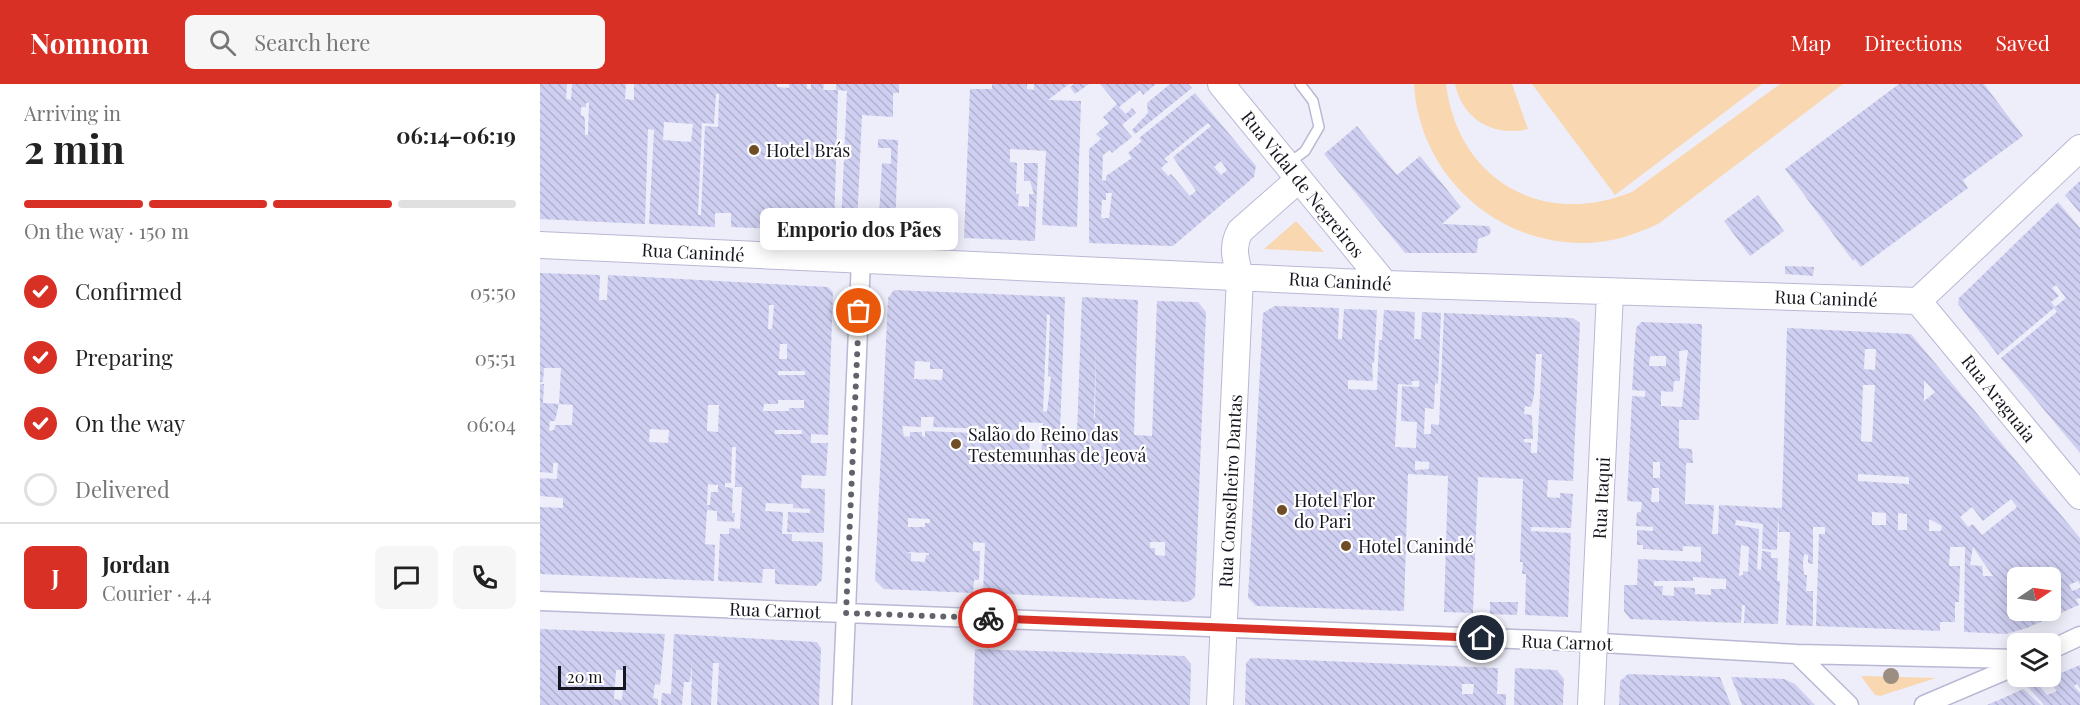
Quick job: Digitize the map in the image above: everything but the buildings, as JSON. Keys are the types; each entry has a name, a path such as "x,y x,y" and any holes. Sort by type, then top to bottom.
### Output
{"street":[{"name":"Rua Vidal de Negreiros","path":"1221,84 1385,284"},
{"path":"1918,301 2080,148"},
{"name":"Rua Conselheiro Dantas","path":"1220,705 1239,277 1234,252 1235,240 1240,231 1293,172"},
{"name":"Rua Canindé","path":"540,245 1385,284 1918,301"},
{"path":"842,705 861,260"},
{"name":"Rua Itaqui","path":"1591,705 1610,292"},
{"name":"Rua Araguaia","path":"1918,301 2080,496"},
{"name":"Rua Carnot","path":"540,601 1594,643 1797,654 2007,659"},
{"path":"2061,645 2080,636"},
{"path":"1797,654 1849,705"},
{"path":"1924,705 2007,670"}],"lane":[{"path":"1293,172 1319,127 1313,101 1300,84"}],"shaded area":[{"path":"1414,84 1446,84 1454,118 1468,147 1487,170 1510,188 1537,199 1567,204 1599,202 1632,192 1780,84 1843,84 1658,224 1624,237 1588,243 1555,241 1523,232 1494,218 1469,199 1447,175 1430,148 1419,117"},
{"path":"1455,84 1512,84 1528,129 1503,130 1481,123 1465,107"},
{"path":"1532,84 1762,84 1615,195"},
{"path":"1296,221 1324,252 1264,249"},
{"path":"1861,676 1936,678 1880,696 1875,695"}],"way so far":[{"path":"859,311 846,613 988,618"}],"place":[{"name":"Hotel Brás","path":"754,150"},
{"name":"Emporio dos Pães","path":"859,311"},
{"name":"Salão do Reino das Testemunhas de Jeová","path":"956,444"},
{"name":"Hotel Flor do Pari","path":"1282,510"},
{"name":"Hotel Canindé","path":"1346,546"}],"route":[{"path":"988,618 1482,638"}]}
